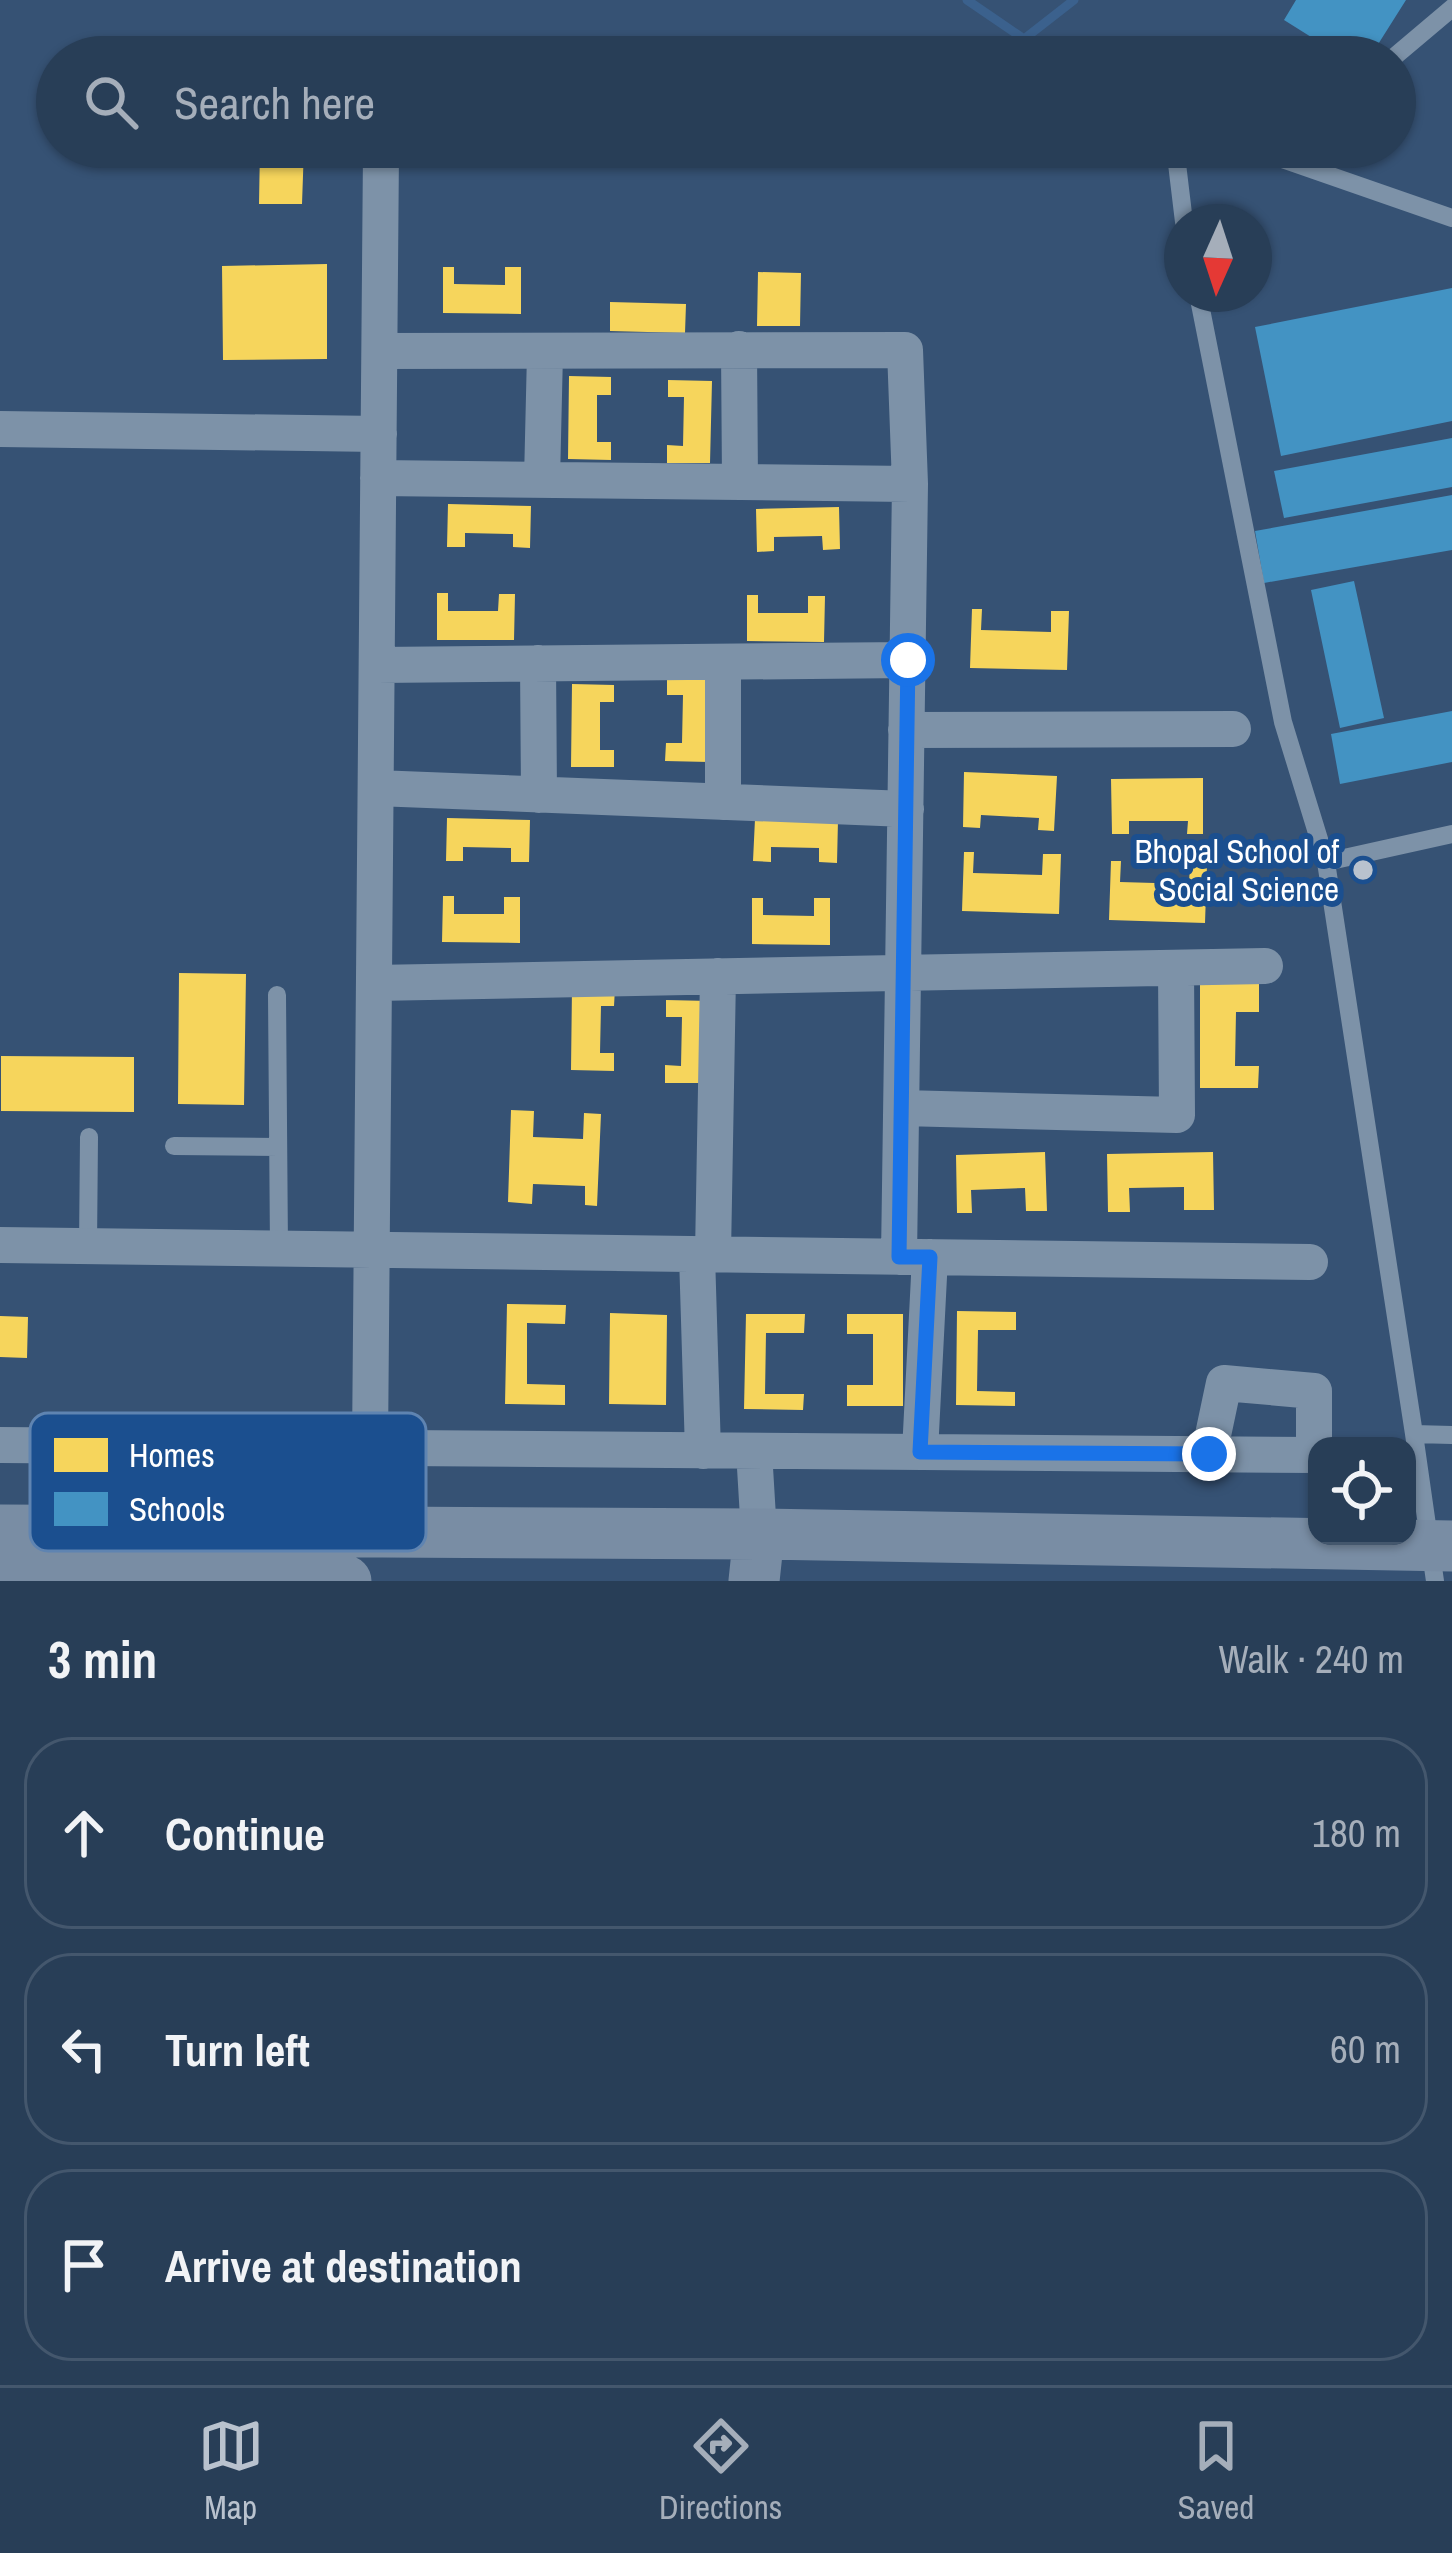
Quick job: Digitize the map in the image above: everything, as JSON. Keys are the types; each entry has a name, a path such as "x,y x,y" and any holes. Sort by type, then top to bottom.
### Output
{"main road":[{"path":"0,1530 30,1531"},
{"path":"426,1545 756,1557 1440,1557"},
{"path":"0,1577 346,1581"}],"street":[{"path":"370,1413 381,168"},
{"path":"739,349 740,482"},
{"path":"380,351 905,350 910,484 902,1108 915,1257 920,1452"},
{"path":"542,480 545,353"},
{"path":"0,429 379,434"},
{"path":"378,478 910,484"},
{"path":"377,665 908,660"},
{"path":"723,662 723,802"},
{"path":"538,663 539,794"},
{"path":"906,730 1233,730"},
{"path":"376,788 905,809"},
{"path":"374,983 1265,966"},
{"path":"902,1108 1178,1115 1176,968"},
{"path":"703,1450 705,1254 718,976"},
{"path":"0,1245 1310,1262"},
{"path":"1209,1454 1224,1383 1314,1391 1315,1437"},
{"path":"0,1445 30,1445"},
{"path":"426,1448 1308,1455"},
{"path":"754,1451 756,1557"}],"lane":[{"path":"1416,38 1452,8"},
{"path":"1178,168 1182,204"},
{"path":"1308,168 1452,218"},
{"path":"1202,312 1283,722 1326,862 1414,1434 1440,1557"},
{"path":"1326,862 1452,834"},
{"path":"277,995 279,1250"},
{"path":"88,1246 89,1137"},
{"path":"174,1146 278,1147"},
{"path":"1414,1434 1452,1435"}],"building: Homes":[{"path":"260,168 303,168 302,204 259,204"},
{"path":"327,264 327,359 223,360 222,266"},
{"path":"443,267 454,267 454,284 505,285 505,267 521,267 521,314 443,313"},
{"path":"758,272 801,273 800,326 757,326"},
{"path":"610,302 686,304 685,333 610,331"},
{"path":"569,376 611,377 611,395 597,395 597,442 611,442 611,460 568,459"},
{"path":"668,380 712,381 710,463 667,463 667,445 683,446 684,397 668,397"},
{"path":"448,504 531,506 530,548 513,547 513,534 465,533 465,547 447,547"},
{"path":"839,507 840,549 823,550 822,536 774,537 774,551 757,552 756,509"},
{"path":"437,593 448,593 448,611 498,611 499,594 515,594 514,640 437,640"},
{"path":"747,595 758,595 758,613 808,613 808,596 825,596 824,642 747,641"},
{"path":"972,609 982,609 981,630 1051,632 1051,611 1069,611 1067,670 970,668"},
{"path":"667,678 711,679 709,762 665,761 666,743 682,743 683,695 667,695"},
{"path":"572,684 614,685 614,702 600,702 600,750 614,750 614,767 571,767"},
{"path":"964,772 1057,776 1054,831 1038,830 1039,818 981,815 980,828 963,827"},
{"path":"1203,778 1203,834 1187,834 1188,821 1129,821 1129,834 1112,834 1111,779"},
{"path":"447,818 530,820 529,862 511,862 511,848 463,847 463,861 446,861"},
{"path":"755,819 838,820 837,863 819,862 819,848 771,847 771,862 753,861"},
{"path":"964,852 974,852 973,873 1042,875 1043,854 1061,854 1059,914 962,911"},
{"path":"1111,861 1121,861 1120,882 1189,884 1190,863 1207,864 1205,923 1109,920"},
{"path":"443,896 454,896 454,914 504,914 504,897 520,897 520,943 442,942"},
{"path":"752,898 763,898 763,915 814,916 814,898 830,898 830,945 752,944"},
{"path":"179,973 246,974 244,1105 178,1104"},
{"path":"1200,983 1259,983 1259,1012 1236,1012 1235,1066 1259,1066 1258,1088 1200,1088"},
{"path":"572,987 615,988 614,1006 601,1006 600,1053 614,1053 614,1071 571,1070"},
{"path":"666,1000 710,1001 708,1083 665,1083 665,1065 681,1066 682,1017 666,1017"},
{"path":"1,1056 134,1057 134,1112 1,1111"},
{"path":"511,1110 534,1111 533,1137 583,1139 584,1113 601,1114 597,1206 585,1205 585,1186 533,1184 532,1204 508,1202"},
{"path":"1045,1152 1047,1211 1026,1211 1025,1188 971,1190 972,1213 957,1213 956,1155"},
{"path":"1213,1152 1214,1210 1184,1210 1184,1187 1129,1188 1130,1212 1108,1212 1107,1154"},
{"path":"507,1304 566,1305 565,1324 527,1323 527,1384 565,1385 565,1405 505,1404"},
{"path":"957,1311 1016,1312 1016,1330 978,1330 977,1391 1015,1392 1015,1406 956,1405"},
{"path":"610,1313 667,1315 666,1405 609,1404"},
{"path":"746,1314 805,1314 804,1333 766,1333 765,1394 804,1394 803,1410 744,1409"},
{"path":"847,1314 903,1314 903,1406 847,1406 847,1385 873,1385 873,1334 847,1334"},
{"path":"0,1316 28,1317 27,1358 0,1357"}],"building: Schools":[{"path":"1296,0 1406,0 1383,36 1310,36 1284,20"},
{"path":"1452,288 1452,421 1281,456 1255,327"},
{"path":"1452,438 1452,487 1284,518 1274,471"},
{"path":"1452,495 1452,550 1264,583 1255,531"},
{"path":"1354,581 1384,718 1340,728 1311,590"},
{"path":"1452,711 1452,762 1340,784 1331,734"}],"waterway":[{"path":"967,0 1020,36"},
{"path":"1028,36 1074,0"}],"place":[{"name":"Bhopal School of Social Science","path":"1363,870"}],"route":[{"path":"908,660 899,1257 930,1257 920,1452 1209,1454"}]}
